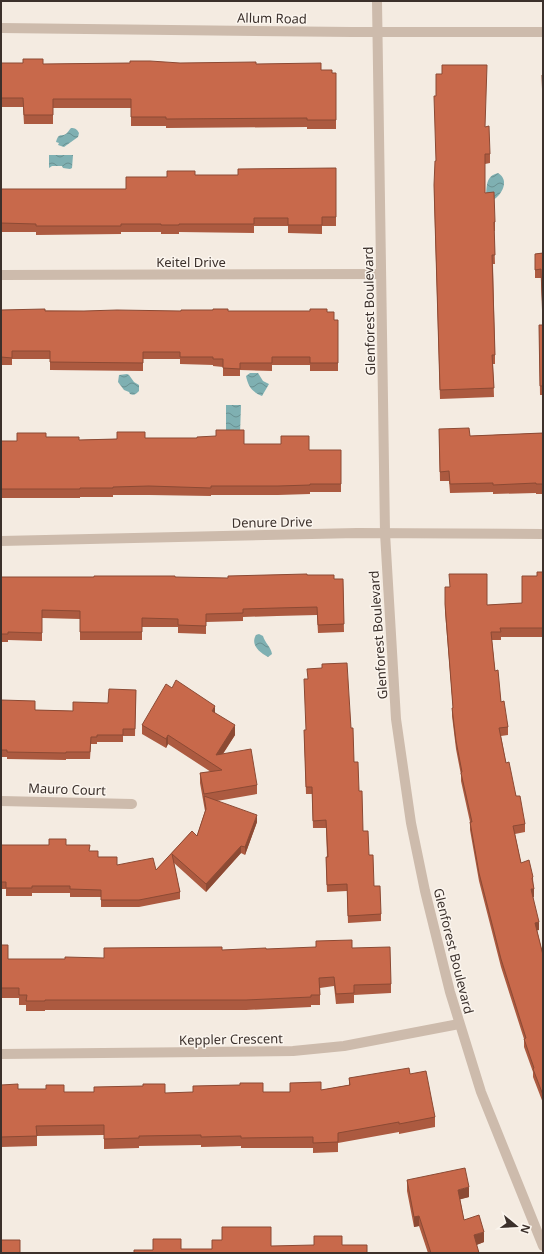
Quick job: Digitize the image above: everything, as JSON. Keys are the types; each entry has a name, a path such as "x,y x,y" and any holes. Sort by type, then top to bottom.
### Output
{"street":[{"name":"Glenforest Boulevard","path":"377,1 385,533 396,719 412,823 425,891 450,992 481,1092 543,1246"},
{"name":"Allum Road","path":"1,28 378,32 543,32"},
{"name":"Keitel Drive","path":"1,275 381,274"},
{"name":"Denure Drive","path":"1,541 385,533 543,534"},
{"name":"Mauro Court","path":"1,801 132,804"},
{"name":"Keppler Crescent","path":"1,1054 293,1051 344,1046 459,1024"}],"water":[{"path":"71,128 75,129 79,133 78,137 64,147 58,145 59,143 56,142 58,137 67,133"},
{"path":"49,155 73,155 72,168 52,166 49,168"},
{"path":"498,173 504,179 504,183 502,191 493,200 486,196 487,185 491,176"},
{"path":"250,373 258,373 263,381 269,384 262,396 253,391 249,386 246,376"},
{"path":"127,374 139,385 139,391 135,394 131,395 129,392 124,390 118,382 119,375"},
{"path":"226,405 241,405 240,434 226,434"},
{"path":"259,634 263,636 272,654 268,657 259,651 255,645 254,639 256,635"}],"building":[{"path":"23,59 43,59 43,64 130,63 130,61 180,63 256,62 256,64 321,63 321,70 332,70 332,73 336,73 336,120 307,120 307,118 166,119 166,117 131,117 131,99 53,99 53,115 24,115 23,98 1,98 1,63 23,63"},
{"path":"442,65 487,65 485,127 489,126 490,154 485,154 485,193 494,192 495,255 492,255 495,355 492,355 494,388 440,390 434,185 436,161 434,96 436,96 436,74 442,74"},
{"path":"542,75 543,75 543,103"},
{"path":"336,168 336,217 322,217 322,225 288,225 288,218 254,218 254,224 121,224 121,226 36,226 36,224 1,223 1,189 126,189 126,177 167,177 167,171 195,171 195,175 238,175 238,169"},
{"path":"543,253 543,324 541,269 535,270 535,254"},
{"path":"45,309 45,311 181,311 228,309 228,311 310,311 310,309 327,309 327,312 334,312 334,320 338,320 338,363 310,363 310,357 272,357 272,363 240,363 240,369 223,368 223,359 213,359 213,357 180,357 180,352 143,352 143,363 50,362 50,351 12,351 12,358 1,357 1,310"},
{"path":"539,325 543,325 543,386 540,386"},
{"path":"469,428 470,436 543,433 543,484 450,484 449,471 440,472 439,429"},
{"path":"216,430 244,430 244,444 281,444 281,436 309,436 309,450 341,450 341,484 211,486 211,488 149,486 80,489 1,489 1,441 17,441 17,433 46,433 46,437 79,437 79,440 117,439 117,432 145,432 145,438 197,438 216,436"},
{"path":"537,572 543,572 543,628 500,628 501,632 491,632 495,671 498,670 501,702 504,701 508,727 499,728 506,763 509,762 516,796 520,796 525,824 513,826 521,863 529,860 533,877 534,889 531,889 539,922 535,923 543,955 543,1095 524,1039 526,1038 501,959 479,873 470,822 472,822 461,773 456,741 452,708 445,604 445,587 450,587 449,574 487,574 487,605 522,603 522,576 537,576"},
{"path":"307,574 334,575 334,579 343,579 344,624 318,625 317,607 243,609 243,613 206,614 206,626 178,625 178,619 142,618 142,632 80,632 80,611 42,610 42,633 8,632 8,634 1,634 1,577 175,576 228,578 228,576"},
{"path":"347,663 351,728 353,728 354,762 358,762 359,791 362,791 363,831 368,831 369,855 373,855 374,886 380,886 381,914 348,916 347,884 327,885 326,857 328,857 326,820 313,821 312,787 306,787 304,679 308,679 307,669 322,668 322,664"},
{"path":"176,680 215,706 212,711 235,725 216,755 251,749 257,785 204,794 200,773 222,770 168,735 166,739 142,725 166,684 172,688"},
{"path":"109,689 136,690 135,729 123,729 123,735 97,735 97,737 91,737 90,752 7,752 7,750 1,750 1,700 35,701 35,710 73,711 73,702 108,703"},
{"path":"204,796 257,815 245,847 241,846 206,884 172,854 180,892 139,900 101,900 101,890 70,889 70,886 6,888 6,882 1,882 1,845 49,845 49,839 66,839 66,845 90,845 89,851 98,851 98,857 117,857 117,865 153,858 156,870 192,831 197,836 206,809"},
{"path":"352,940 352,948 390,947 391,984 354,985 354,993 336,994 334,977 319,978 320,995 311,995 311,997 246,1000 26,1001 27,995 19,995 19,988 1,988 1,945 8,945 8,959 65,959 65,957 104,958 104,948 222,947 222,950 266,949 316,947 316,941"},
{"path":"409,1068 410,1074 426,1071 435,1117 338,1133 338,1142 313,1143 313,1137 241,1138 241,1136 201,1137 201,1135 139,1136 139,1138 104,1139 104,1125 36,1126 37,1136 1,1137 1,1085 18,1084 18,1089 46,1089 46,1085 64,1085 64,1092 94,1092 94,1087 165,1084 165,1093 193,1092 193,1086 263,1083 263,1092 290,1092 290,1083 321,1082 321,1090 350,1085 349,1078"},
{"path":"465,1168 469,1187 458,1190 464,1220 479,1215 484,1232 474,1235 479,1253 431,1253 419,1216 414,1217 407,1180"},
{"path":"222,1227 271,1227 271,1246 314,1245 314,1236 342,1236 342,1245 367,1245 367,1253 134,1253 134,1250 153,1250 153,1239 181,1239 181,1249 212,1249 212,1240 222,1240"},
{"path":"1,1240 20,1240 20,1253 1,1253"}]}
